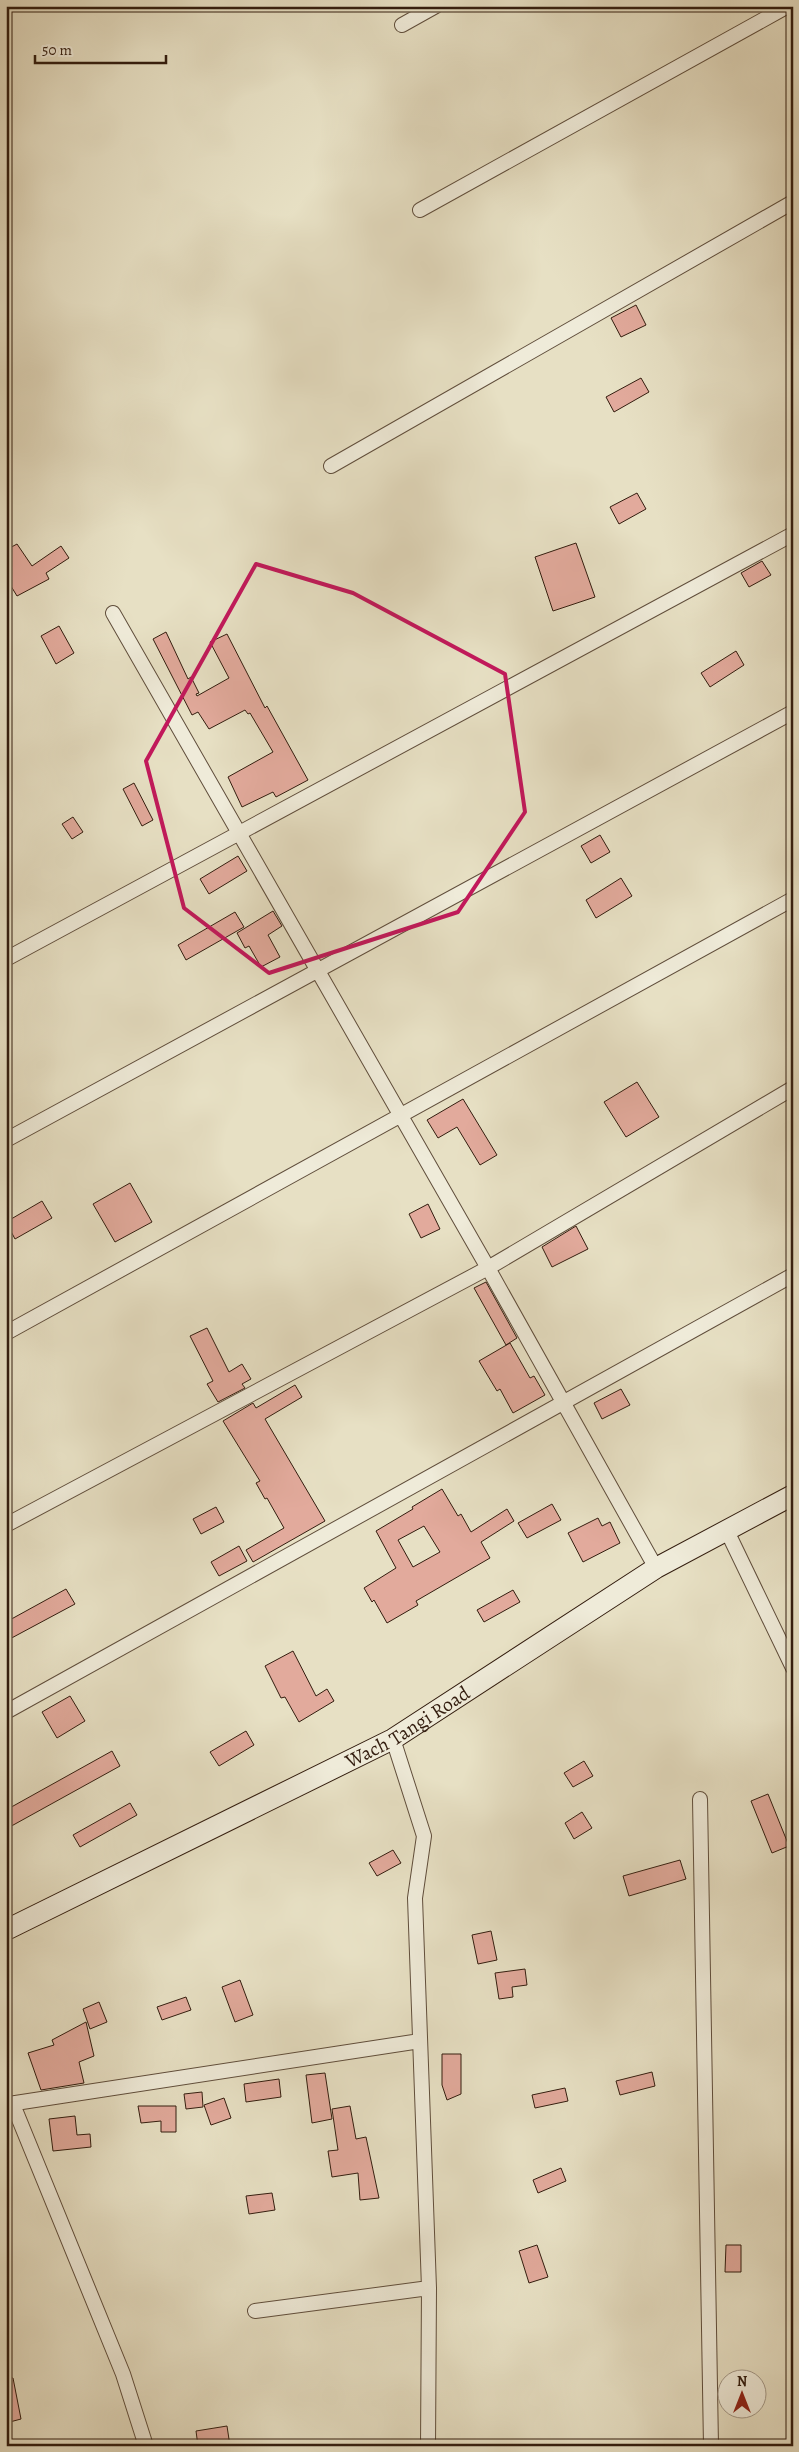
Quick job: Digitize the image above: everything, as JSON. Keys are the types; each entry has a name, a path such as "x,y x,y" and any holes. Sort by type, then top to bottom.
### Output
{"main road":[{"name":"Wach Tangi Road","path":"6,1930 393,1739 656,1568 793,1495"}],"street":[{"path":"402,25 436,6"},
{"path":"420,210 788,6"},
{"path":"331,466 793,202"},
{"path":"6,959 793,534"},
{"path":"113,613 399,1116 488,1268 656,1568"},
{"path":"6,1140 793,712"},
{"path":"6,1332 793,899"},
{"path":"6,1525 488,1268 793,1088"},
{"path":"6,1712 793,1275"},
{"path":"727,1531 793,1668"},
{"path":"393,1739 424,1836 415,1898 429,2288 428,2446"},
{"path":"700,1799 712,2446"},
{"path":"7,2103 420,2041"},
{"path":"7,2103 14,2107 123,2374 146,2446"},
{"path":"255,2311 429,2288"}],"highlighted area":[{"path":"256,564 353,593 505,674 525,812 458,912 269,973 184,908 146,761"}],"building":[{"path":"636,305 646,325 621,337 611,318"},
{"path":"641,378 649,392 614,412 606,397"},
{"path":"637,493 646,509 619,524 610,507"},
{"path":"576,543 595,597 553,611 535,557"},
{"path":"17,544 32,566 61,546 69,558 46,573 49,579 17,596 6,578 6,550"},
{"path":"762,561 771,575 749,587 741,573"},
{"path":"59,626 74,653 56,664 41,636"},
{"path":"166,632 188,679 191,677 199,693 196,694 197,696 229,678 210,642 227,634 265,708 267,706 308,780 276,797 273,792 242,807 228,777 273,752 250,713 248,714 245,710 209,729 198,712 192,715 153,639"},
{"path":"736,651 744,665 710,687 701,673"},
{"path":"134,783 153,820 142,826 123,789"},
{"path":"73,817 83,832 72,839 62,824"},
{"path":"600,835 610,852 591,863 581,846"},
{"path":"238,856 247,871 209,894 200,879"},
{"path":"621,878 632,896 596,918 586,900"},
{"path":"273,911 282,926 268,935 280,957 261,967 249,946 245,948 237,933"},
{"path":"235,912 244,927 186,960 178,945"},
{"path":"637,1082 659,1117 626,1137 604,1102"},
{"path":"463,1099 497,1155 480,1165 457,1127 438,1138 427,1120"},
{"path":"130,1183 152,1222 115,1242 93,1204"},
{"path":"42,1201 52,1218 15,1239 6,1222"},
{"path":"428,1204 440,1229 421,1238 409,1214"},
{"path":"576,1226 588,1249 552,1267 542,1247"},
{"path":"486,1282 517,1338 506,1345 474,1288"},
{"path":"207,1328 229,1372 242,1364 251,1379 242,1384 245,1388 218,1402 207,1384 213,1381 190,1336"},
{"path":"510,1343 530,1378 534,1376 545,1395 513,1413 500,1389 497,1391 479,1361"},
{"path":"295,1385 302,1397 265,1419 325,1521 253,1562 246,1550 284,1528 256,1483 260,1481 223,1421 253,1403 256,1408"},
{"path":"621,1389 630,1405 602,1419 594,1403"},
{"path":"442,1489 458,1516 461,1514 471,1532 507,1509 514,1521 481,1542 490,1558 416,1601 418,1605 387,1623 374,1600 372,1602 364,1588 396,1568 376,1531 413,1509 412,1507","holes":["424,1526 440,1552 413,1567 398,1540"]},
{"path":"552,1504 561,1520 527,1538 518,1523"},
{"path":"216,1507 224,1522 201,1534 193,1519"},
{"path":"598,1518 602,1526 610,1522 620,1543 583,1562 568,1533"},
{"path":"239,1546 247,1561 219,1576 211,1562"},
{"path":"66,1589 75,1604 6,1641 6,1622"},
{"path":"513,1590 520,1602 484,1622 477,1610"},
{"path":"293,1651 316,1696 327,1689 334,1701 299,1722 285,1697 281,1698 265,1666"},
{"path":"70,1696 85,1721 57,1738 42,1712"},
{"path":"246,1731 254,1745 219,1766 210,1752"},
{"path":"112,1751 120,1766 6,1829 6,1810"},
{"path":"584,1761 593,1776 573,1787 564,1773"},
{"path":"768,1794 789,1846 772,1853 751,1801"},
{"path":"130,1803 137,1815 80,1847 73,1835"},
{"path":"582,1812 592,1828 574,1839 565,1823"},
{"path":"393,1850 401,1863 377,1876 369,1863"},
{"path":"680,1860 686,1879 629,1896 623,1876"},
{"path":"491,1931 497,1960 478,1964 472,1935"},
{"path":"525,1969 527,1985 512,1987 513,1997 499,1999 495,1973"},
{"path":"240,1980 253,2015 235,2022 222,1987"},
{"path":"186,1997 191,2010 162,2020 157,2007"},
{"path":"99,2002 107,2022 90,2029 83,2009"},
{"path":"86,2022 94,2056 79,2062 84,2083 41,2090 28,2053 54,2045 52,2040"},
{"path":"442,2054 461,2054 461,2094 447,2100 442,2085"},
{"path":"652,2072 655,2086 620,2095 616,2081"},
{"path":"325,2073 332,2119 312,2123 306,2075"},
{"path":"279,2079 281,2097 246,2102 244,2084"},
{"path":"565,2088 568,2101 535,2108 532,2095"},
{"path":"202,2092 203,2107 186,2109 184,2094"},
{"path":"224,2098 231,2118 211,2125 204,2105"},
{"path":"138,2106 176,2106 176,2132 161,2132 161,2121 141,2123"},
{"path":"350,2106 356,2139 366,2137 379,2198 360,2200 358,2173 332,2177 328,2151 338,2150 332,2109"},
{"path":"75,2116 77,2135 90,2134 91,2147 53,2151 49,2119"},
{"path":"561,2168 566,2181 538,2193 533,2180"},
{"path":"272,2193 275,2210 249,2214 246,2196"},
{"path":"537,2245 548,2277 529,2283 519,2251"},
{"path":"726,2245 741,2245 741,2272 725,2272"},
{"path":"6,2378 13,2378 21,2419 6,2423"},
{"path":"227,2426 230,2446 198,2446 196,2431"}]}
